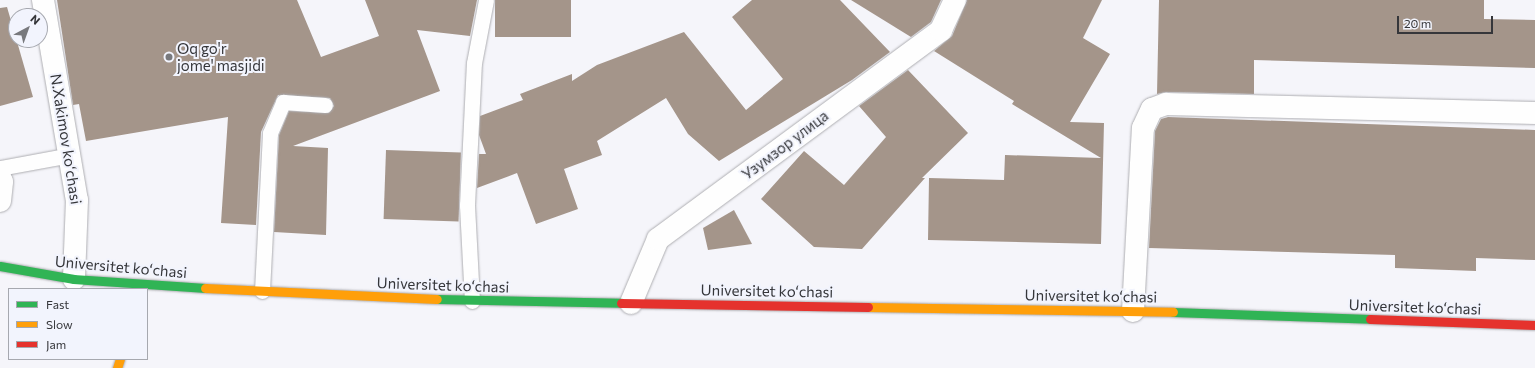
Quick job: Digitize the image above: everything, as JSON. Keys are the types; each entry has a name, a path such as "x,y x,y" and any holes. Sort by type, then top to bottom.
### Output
{"main road":[{"name":"Universitet kо‘chasi","path":"0,266 74,279 138,287 472,301 1133,311 1535,326"}],"street":[{"name":"N.Xakimov koʻchasi","path":"43,0 77,200 74,279"},
{"name":"Узумзор улица","path":"631,303 658,239 941,30 955,0"},
{"path":"1133,311 1143,128 1152,109 1166,104 1535,113"},
{"path":"0,177 2,182 0,202"}],"lane":[{"path":"472,301 467,205 474,63 486,0"},
{"path":"262,292 270,133 283,102 325,105"},
{"path":"0,168 70,156"}],"building":[{"path":"57,0 297,0 321,57 379,36 365,0 477,0 470,36 417,30 440,91 293,146 328,148 326,235 274,232 279,135 289,111 329,113 334,106 330,98 278,95 261,132 256,225 221,223 228,117 86,141 79,104 73,105"},
{"path":"495,0 571,0 571,37 495,37"},
{"path":"752,0 840,0 890,52 852,80 719,161 688,134 666,98 597,141 602,155 564,169 578,209 536,224 517,173 477,188 479,154 486,154 479,135 480,116 523,100 520,94 572,74 572,81 597,65 684,32 746,110 783,79 732,17"},
{"path":"851,0 941,0 931,22 911,37"},
{"path":"967,0 1102,0 1083,38 1110,54 1070,122 1104,123 1101,244 928,240 929,178 1004,180 1005,155 1101,158 1012,104 1014,101 934,51 952,36"},
{"path":"1159,0 1484,0 1484,19 1535,20 1535,68 1254,60 1254,94 1166,92 1157,94"},
{"path":"7,7 8,48 19,48 33,97 0,106 0,8"},
{"path":"908,70 968,133 922,178 925,178 862,249 814,247 761,199 804,151 844,185 886,137 859,106"},
{"path":"1168,117 1535,130 1535,260 1476,258 1476,271 1395,268 1395,255 1149,248 1155,131 1161,119"},
{"path":"386,150 461,153 459,222 384,219"},
{"path":"734,210 752,244 708,250 703,228"}],"traffic: fast":[{"path":"0,266 74,279 205,288"},
{"path":"437,299 621,303"},
{"path":"1173,312 1370,319"}],"traffic: slow":[{"path":"205,288 437,299"},
{"path":"868,307 1173,312"},
{"path":"117,368 120,360"}],"traffic: jam":[{"path":"621,303 868,307"},
{"path":"1370,319 1535,325"}],"place":[{"name":"Oq go'r jome' masjidi","path":"169,57"}]}
